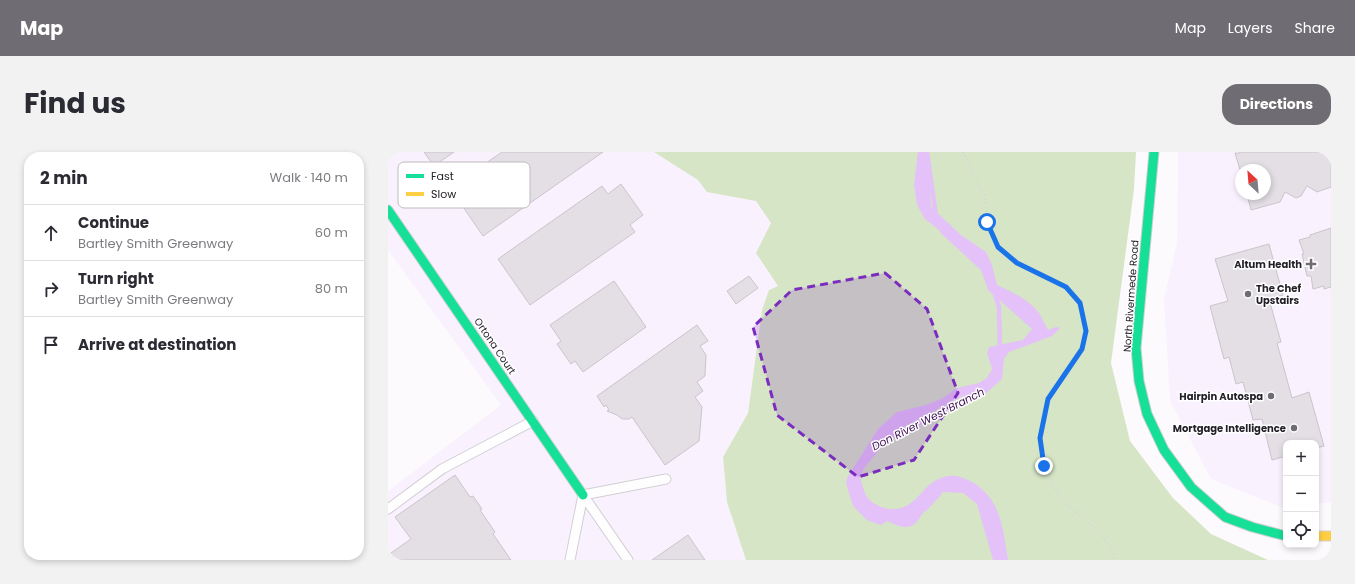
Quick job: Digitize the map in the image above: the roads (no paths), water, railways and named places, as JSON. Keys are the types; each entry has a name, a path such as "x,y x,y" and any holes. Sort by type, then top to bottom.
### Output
{"street":[{"name":"North Rivermede Road","path":"1154,152 1136,348 1139,381 1147,414 1164,450 1191,487 1225,517 1252,527 1283,535"},
{"name":"Ortona Court","path":"388,210 583,495"},
{"path":"1319,536 1331,536"}],"lane":[{"path":"388,509 442,469 533,421"},
{"path":"583,495 666,479"},
{"path":"570,560 583,495"},
{"path":"583,495 628,560"}],"waterway":[{"name":"Don River West Branch","path":"927,152 936,216"},
{"name":"Don River West Branch","path":"942,231 983,269"},
{"name":"Don River West Branch","path":"994,291 999,307 1000,349"},
{"name":"Don River West Branch","path":"886,439 982,392"},
{"name":"Don River West Branch","path":"925,509 939,494"}],"place":[{"name":"Altum Health","path":"1311,264"},
{"name":"The Chef Upstairs","path":"1248,294"},
{"name":"Hairpin Autospa","path":"1271,396"},
{"name":"Mortgage Intelligence","path":"1294,428"}]}
